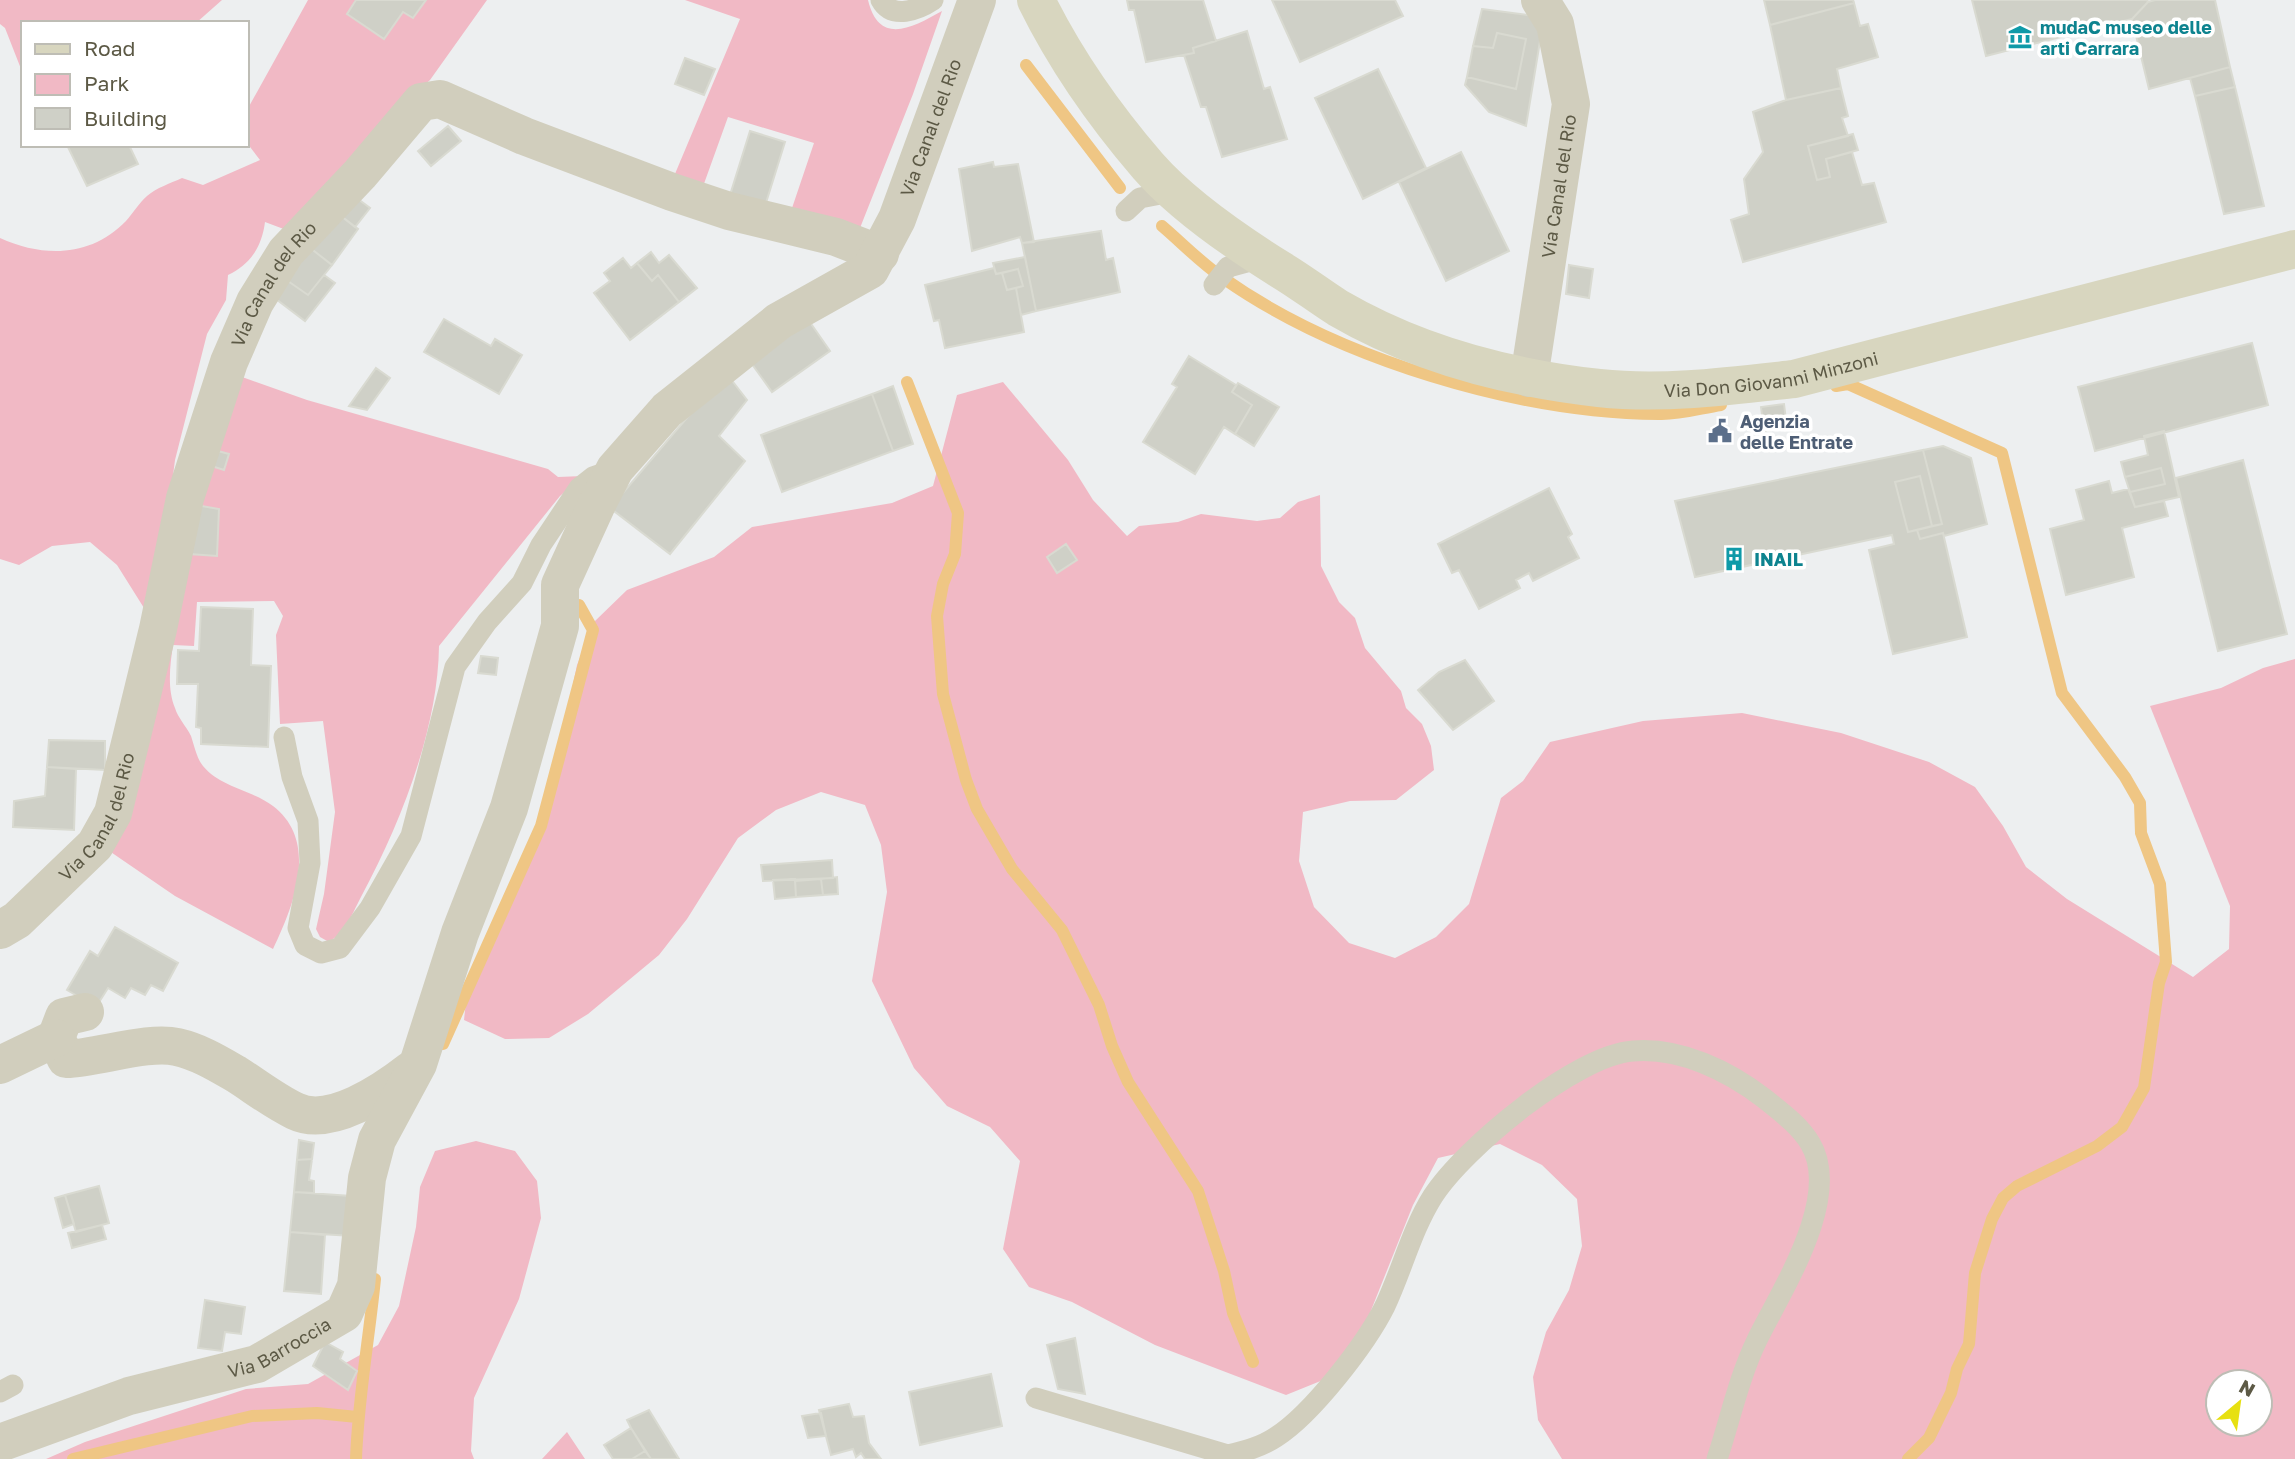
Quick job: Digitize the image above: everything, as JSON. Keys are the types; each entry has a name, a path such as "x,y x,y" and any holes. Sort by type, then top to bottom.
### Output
{"main road":[{"name":"Via Don Giovanni Minzoni","path":"1036,0 1083,78 1149,167 1231,237 1338,307 1383,331 1453,358 1529,377 1602,388 1711,389 1794,379 2295,249"}],"street":[{"name":"Via Canal del Rio","path":"418,1064 460,933 509,808 561,626 560,585 615,469 667,410 779,321 870,270 898,219 977,0"},
{"name":"Via Canal del Rio","path":"1529,377 1571,104 1555,24 1540,0"},
{"name":"Via Canal del Rio","path":"0,930 17,920 95,845 113,813 158,629 185,498 229,362 256,302 286,252 360,174 421,102 440,99 524,136 672,192 729,211 836,237 880,254"},
{"path":"0,1065 56,1038 64,1017 85,1012"},
{"path":"56,1038 66,1059 93,1058 131,1049 174,1046 206,1056 297,1112 318,1116 383,1092 418,1064"},
{"name":"Via Barroccia","path":"0,1443 129,1396 257,1364 344,1313 356,1286 367,1178 377,1140 418,1064"}],"lane":[{"path":"881,0 884,6 896,12 922,7 933,0"},
{"path":"1126,211 1140,198 1176,191"},
{"path":"1214,285 1228,267 1261,258"},
{"path":"284,737 292,777 308,821 310,863 299,928 305,945 321,953 340,948 370,908 411,836 455,667 487,622 522,583 541,545 579,488 593,477 615,469"},
{"path":"1035,1398 1228,1455 1254,1449 1278,1437 1325,1390 1384,1309 1432,1198 1449,1174 1516,1112 1580,1069 1631,1051 1672,1052 1749,1087 1788,1117 1811,1144 1820,1183 1804,1253 1756,1343 1717,1459"}],"green space":[{"path":"0,0 222,0 198,21 21,21 21,69 5,28 0,24"},
{"path":"308,0 487,0 430,80 390,116 289,231 265,222 254,253 236,271 228,275 226,300 207,334 175,460 158,591 144,608 117,565 90,542 52,546 19,565 0,559 0,238 33,249 50,251 82,247 98,242 112,233 144,199 159,188 182,178 203,185 260,160 248,144 248,108"},
{"path":"685,0 868,0 880,24 898,29 919,23 942,11 913,94 858,233 790,214 814,143 728,117 701,192 672,181 740,19"},
{"path":"231,373 307,400 548,469 558,477 583,476 560,496 439,646 432,710 415,774 390,837 352,915 340,933 329,942 320,937 316,929 324,894 335,812 323,721 280,724 276,635 283,616 274,601 197,602 194,646 173,645 170,685 176,712 191,736 203,766 218,779 273,806 287,821 296,838 299,856 294,895 273,949 175,896 102,846 189,554 217,555 219,510 191,504"},
{"path":"1003,382 1068,460 1093,500 1127,536 1139,526 1178,522 1201,514 1257,521 1280,518 1298,502 1320,495 1321,566 1339,602 1355,618 1365,648 1401,691 1406,708 1422,724 1431,746 1434,770 1396,800 1350,801 1303,812 1299,861 1314,907 1349,943 1395,958 1436,937 1469,904 1501,798 1523,781 1550,742 1643,721 1742,713 1841,733 1929,762 1975,787 2003,826 2026,867 2067,899 2193,977 2229,949 2230,906 2150,706 2221,688 2263,668 2295,659 2295,1459 1562,1459 1538,1420 1533,1377 1546,1332 1569,1290 1582,1246 1577,1199 1542,1165 1500,1144 1438,1158 1413,1205 1358,1343 1328,1378 1286,1395 1155,1345 1072,1302 1029,1287 1003,1249 1020,1161 990,1127 947,1106 914,1068 872,981 887,892 881,845 865,805 821,792 776,810 738,838 687,919 659,955 588,1014 549,1038 505,1039 464,1020 469,974 548,805 577,665 595,621 627,590 714,557 752,527 892,503 933,486 957,395"},
{"path":"476,1141 515,1151 537,1181 541,1218 519,1299 474,1398 471,1451 474,1459 46,1459 85,1442 246,1389 308,1384 378,1345 399,1306 416,1227 420,1187 435,1151"},
{"path":"567,1432 585,1459 542,1459"}],"building":[{"path":"356,0 426,0 413,18 403,12 384,39 347,14"},
{"path":"1127,0 1203,0 1216,41 1193,48 1194,53 1146,62 1134,10 1129,10"},
{"path":"1272,0 1395,0 1403,16 1300,62"},
{"path":"1764,0 1853,0 1854,3 1770,25"},
{"name":"mudaC museo delle arti Carrara","path":"1972,0 2148,2 2132,19 1986,56"},
{"path":"2215,0 2230,67 2149,89 2132,19 2148,2"},
{"path":"1854,3 1860,26 1868,24 1878,57 1837,69 1841,88 1786,100 1770,25"},
{"path":"1482,9 1544,17 1526,126 1489,112 1465,85 1467,77 1516,89 1526,39 1497,33 1493,48 1473,46"},
{"path":"1247,31 1264,89 1270,87 1287,139 1222,157 1206,107 1201,107 1184,55 1194,53 1193,48"},
{"path":"1497,33 1526,39 1516,89 1467,77 1473,46 1493,48"},
{"path":"685,58 715,69 704,95 675,84"},
{"path":"2230,67 2235,87 2195,96 2190,78"},
{"path":"1378,69 1426,168 1363,199 1315,98"},
{"path":"2235,87 2264,206 2224,214 2195,96"},
{"path":"1841,88 1848,116 1842,118 1848,136 1808,146 1817,180 1830,177 1826,159 1852,152 1862,185 1874,183 1886,222 1743,262 1731,220 1749,214 1744,179 1763,152 1753,112 1786,100"},
{"path":"448,126 461,141 431,166 418,151"},
{"path":"750,131 785,142 765,206 730,195"},
{"path":"1853,134 1858,150 1826,159 1830,177 1817,180 1808,146"},
{"path":"68,147 130,147 138,164 87,186"},
{"path":"1461,152 1509,251 1446,281 1399,182"},
{"path":"993,162 994,167 1018,164 1034,242 1022,243 1020,237 972,251 959,169"},
{"path":"354,196 370,208 355,227 336,212"},
{"path":"336,212 358,229 332,265 309,247"},
{"path":"1101,231 1106,260 1113,258 1120,292 1036,311 1022,243"},
{"path":"309,247 332,265 308,295 285,279"},
{"path":"651,252 659,263 669,255 697,288 679,302 658,275 652,281 637,263"},
{"path":"1025,257 1036,311 1021,315 1016,288 1023,286 1018,269 996,274 993,263"},
{"path":"623,258 631,268 637,263 652,281 658,275 679,302 630,340 594,293 610,281 604,273"},
{"path":"1569,265 1593,269 1589,298 1566,294"},
{"path":"994,268 996,274 1002,273 1007,290 1016,288 1024,332 945,348 939,320 934,321 925,285"},
{"path":"1018,269 1023,286 1007,290 1002,273"},
{"path":"324,275 335,283 305,321 272,296 285,279 308,295"},
{"path":"807,318 830,351 772,392 749,360"},
{"path":"444,319 491,346 495,339 522,355 499,394 424,352"},
{"path":"2252,343 2268,405 2095,451 2078,387"},
{"path":"1189,356 1236,385 1232,392 1252,405 1235,434 1224,427 1195,474 1143,442 1177,387 1172,384"},
{"path":"376,368 390,378 367,410 349,406"},
{"path":"730,378 747,400 719,436 745,461 670,554 610,508 691,413"},
{"path":"1238,383 1279,407 1254,446 1235,434 1252,405 1232,392"},
{"path":"893,386 913,444 893,451 872,394"},
{"path":"872,394 893,451 782,492 761,435"},
{"path":"1784,404 1787,428 1764,431 1761,407"},
{"path":"2164,431 2179,497 2135,507 2130,492 2165,484 2161,468 2125,477 2121,462 2148,455 2144,436"},
{"path":"1943,446 1971,458 1987,524 1944,536 1943,533 1920,539 1917,530 1942,524 1923,450"},
{"path":"207,448 229,454 224,470 202,463"},
{"name":"INAIL","path":"1923,450 1942,524 1932,526 1920,476 1895,482 1908,532 1917,530 1920,539 1943,533 1967,637 1893,654 1869,550 1894,544 1892,535 1695,577 1675,501"},
{"path":"2243,460 2287,634 2218,651 2176,478"},
{"path":"2161,468 2165,484 2130,492 2125,477"},
{"path":"1920,476 1932,526 1908,532 1895,482"},
{"path":"2109,481 2112,493 2128,489 2135,507 2164,501 2168,516 2122,528 2134,577 2066,595 2050,529 2084,520 2076,490"},
{"path":"1549,488 1572,534 1568,537 1579,558 1533,581 1529,573 1516,580 1520,588 1479,609 1459,570 1452,573 1438,544"},
{"path":"196,505 219,509 217,556 189,554"},
{"path":"1066,544 1077,560 1057,573 1047,557"},
{"path":"201,607 253,609 251,665 271,666 268,747 201,744 201,728 196,727 198,684 177,684 178,650 199,651"},
{"path":"481,656 498,658 496,675 478,673"},
{"path":"1465,660 1494,701 1453,730 1418,690 1439,672"},
{"path":"49,740 105,741 105,770 47,767"},
{"path":"47,767 76,769 74,830 13,827 14,801 45,796"},
{"path":"832,860 833,878 763,881 761,865"},
{"path":"837,877 838,894 823,895 821,879"},
{"path":"795,879 796,897 775,899 773,880"},
{"path":"821,879 823,895 796,897 795,881"},
{"path":"115,927 178,963 163,991 151,985 145,995 131,988 125,998 108,988 96,1007 67,990 90,951 98,956"},
{"path":"299,1140 314,1143 312,1159 297,1160"},
{"path":"312,1159 309,1180 314,1181 314,1193 294,1192 297,1160"},
{"path":"99,1186 109,1223 76,1232 65,1195"},
{"path":"294,1192 351,1196 351,1236 290,1232"},
{"path":"65,1195 74,1224 63,1228 55,1198"},
{"path":"102,1225 106,1239 72,1248 68,1233"},
{"path":"290,1232 325,1235 321,1294 284,1291"},
{"path":"205,1300 245,1307 241,1334 225,1332 222,1351 198,1348"},
{"path":"1075,1338 1085,1394 1058,1389 1047,1345"},
{"path":"325,1342 343,1352 340,1359 357,1371 348,1390 313,1366"},
{"path":"991,1374 1002,1426 920,1445 909,1392"},
{"path":"849,1404 853,1417 864,1416 869,1443 881,1459 865,1459 861,1453 856,1457 853,1449 831,1455 819,1410"},
{"path":"649,1410 679,1459 651,1459 631,1428 627,1420"},
{"path":"821,1413 826,1436 808,1438 802,1416"},
{"path":"631,1428 645,1451 632,1459 613,1459 604,1445"},
{"path":"645,1451 651,1459 632,1459"}],"waterway":[{"path":"1026,65 1120,188"},
{"path":"1162,226 1215,272 1269,307 1320,333 1431,376 1548,404 1604,411 1667,414 1721,405"},
{"path":"907,382 958,513 955,554 943,584 937,616 943,694 966,780 977,809 1012,869 1062,930 1099,1005 1112,1046 1128,1082 1198,1191 1224,1271 1233,1313 1253,1362"},
{"path":"1836,386 1848,384 2002,453 2062,693 2125,777 2140,803 2141,833 2160,884 2166,962 2159,983 2144,1088 2122,1127 2097,1146 2017,1186 2003,1198 1992,1219 1975,1273 1969,1344 1957,1369 1951,1393 1929,1438 1908,1459"},
{"path":"443,1044 541,826 593,630 579,605"},
{"path":"356,1459 375,1279"},
{"path":"73,1459 252,1416 317,1413 357,1417"}],"place":[{"name":"mudaC museo delle arti Carrara","path":"2020,37"},
{"name":"Agenzia delle Entrate","path":"1720,431"},
{"name":"INAIL","path":"1734,559"}]}
